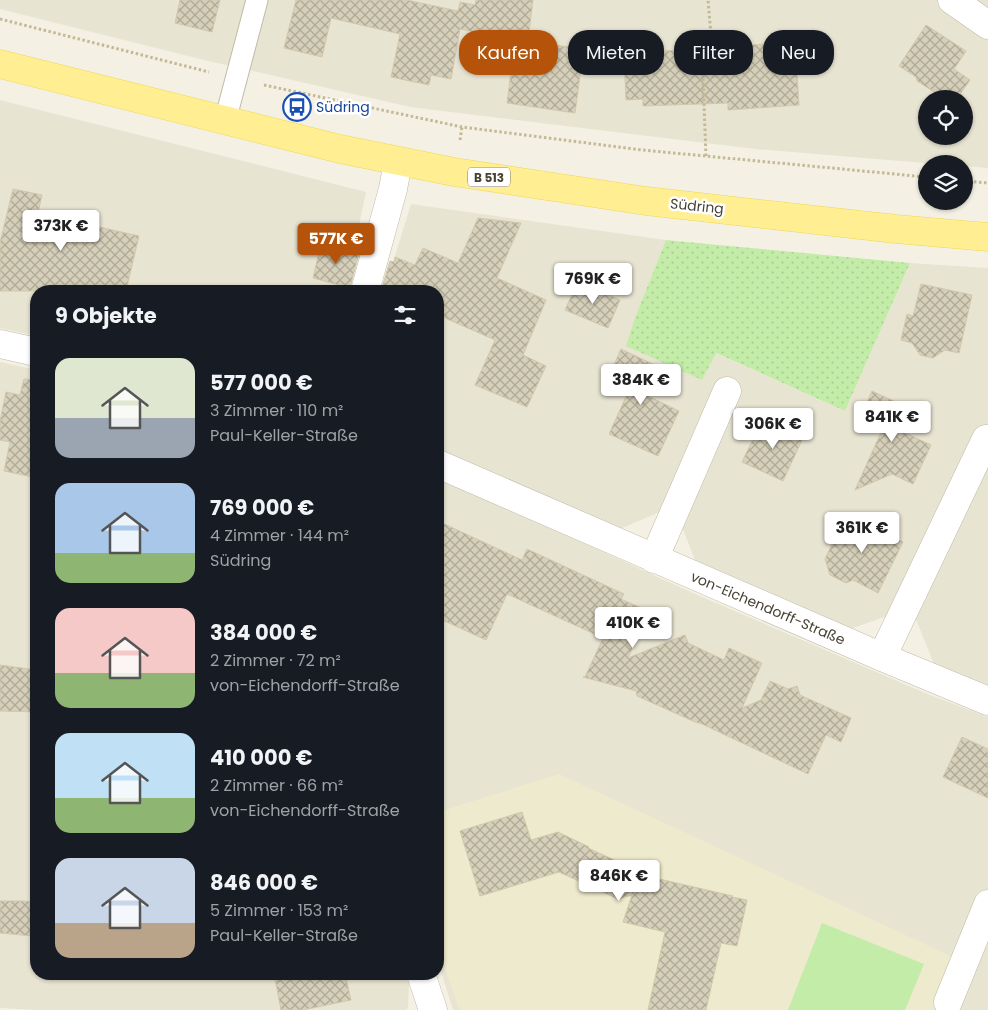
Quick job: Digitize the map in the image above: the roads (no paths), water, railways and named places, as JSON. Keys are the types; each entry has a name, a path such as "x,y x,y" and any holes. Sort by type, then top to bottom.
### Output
{"main road":[{"name":"Südring","path":"0,64 340,149 454,172 646,201 988,238"}],"street":[{"path":"952,0 988,24"},
{"path":"366,285 393,188 398,162"},
{"path":"0,344 30,351"},
{"path":"654,559 727,391"},
{"path":"882,657 987,439"},
{"name":"von-Eichendorff-Straße","path":"444,467 654,559 988,701"},
{"path":"948,1002 988,904"},
{"path":"423,980 432,1010"}],"lane":[{"path":"225,121 257,0"}],"place":[{"name":"Südring","path":"297,107"}]}
